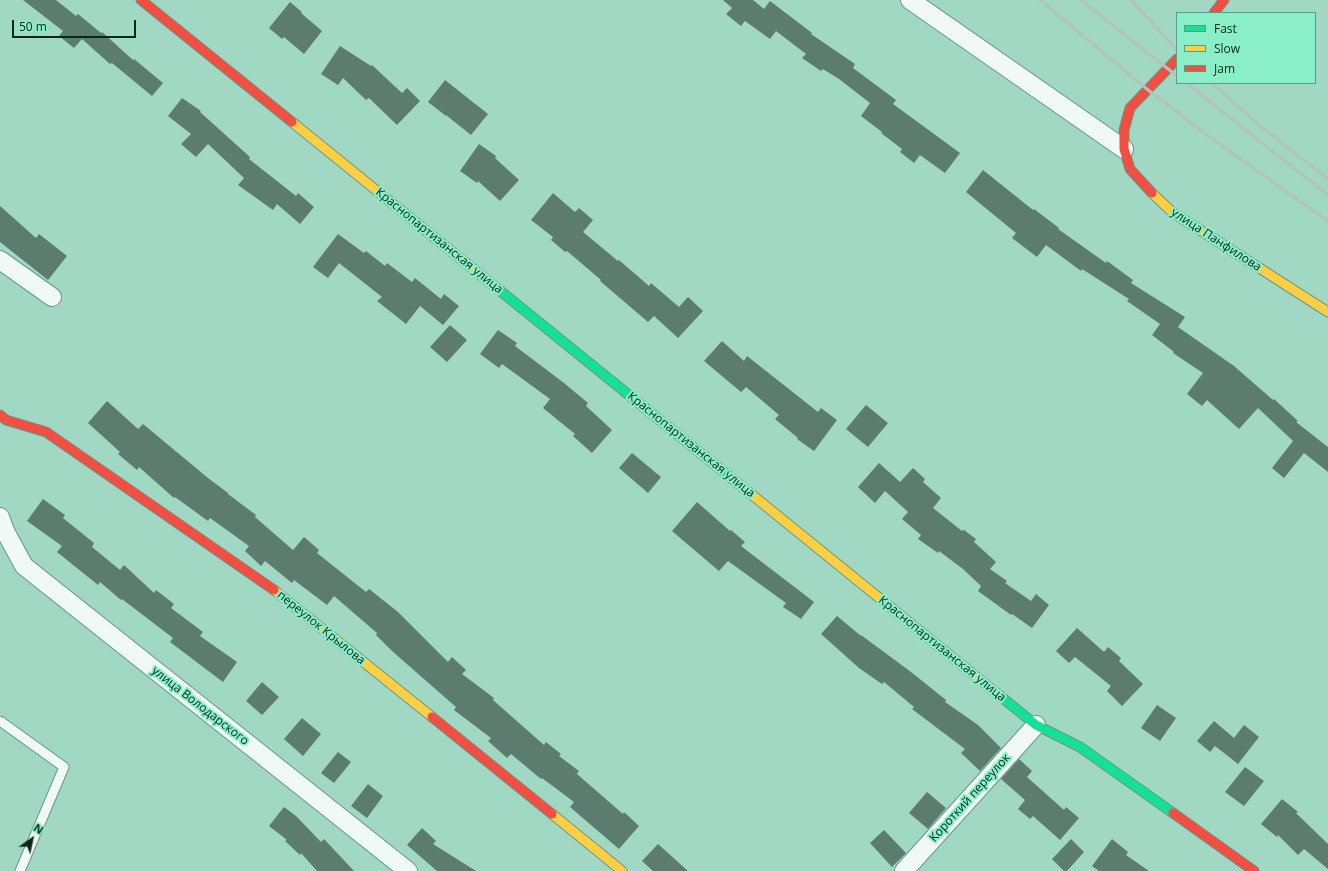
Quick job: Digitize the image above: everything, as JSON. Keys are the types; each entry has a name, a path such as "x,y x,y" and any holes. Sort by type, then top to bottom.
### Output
{"street":[{"name":"Краснопартизанская улица","path":"141,0 1036,725 1080,747 1254,871"},
{"path":"910,0 1124,149"},
{"path":"1215,12 1224,0"},
{"name":"улица Панфилова","path":"1176,60 1130,108 1124,130 1124,149 1130,169 1145,187 1172,212 1328,312"},
{"path":"0,260 52,297"},
{"name":"переулок Крылова","path":"2,421 46,432 286,598 622,871"},
{"name":"улица Володарского","path":"2,524 24,566 408,871"},
{"name":"Короткий переулок","path":"904,871 1036,725"}],"lane":[{"path":"0,721 64,767 20,871"}],"building":[{"path":"23,0 56,0 76,16 78,14 101,33 102,32 133,60 134,59 163,83 152,96 112,63 110,64 82,39 74,48 59,36 63,31"},
{"path":"723,0 753,0 764,9 770,1 812,33 811,34 855,64 853,68 896,100 893,104 960,153 945,173 920,155 914,163 900,152 902,149 861,116 870,103 839,79 823,69 821,71 802,58 806,54 776,31 770,39 745,21 741,26 726,14 732,8"},
{"path":"290,2 322,31 304,54 284,37 282,39 269,28"},
{"path":"340,46 371,66 372,65 402,93 407,88 420,101 397,125 369,98 366,100 343,78 338,85 321,74"},
{"path":"445,80 488,114 471,135 428,102"},
{"path":"182,98 201,111 200,112 250,157 249,159 296,196 298,193 314,207 300,224 277,204 273,210 238,185 244,178 208,144 196,157 181,144 191,134 168,116"},
{"path":"479,144 496,156 495,158 519,180 500,201 478,181 477,183 460,171"},
{"path":"983,170 1033,210 1034,209 1059,228 1058,229 1133,280 1131,283 1185,317 1178,327 1234,366 1273,400 1274,399 1298,421 1296,422 1328,447 1328,472 1304,453 1284,478 1272,468 1293,441 1258,408 1239,429 1207,400 1202,406 1187,394 1203,373 1173,353 1174,352 1152,335 1160,324 1127,301 1129,299 1082,269 1081,271 1046,245 1037,257 1012,238 1016,233 966,192"},
{"path":"553,193 575,212 579,208 593,220 583,232 649,286 651,283 679,307 688,297 703,311 678,338 654,316 648,322 567,251 565,252 551,240 553,237 531,220"},
{"path":"0,206 36,238 39,234 67,256 48,280 0,242"},
{"path":"338,234 364,253 366,251 385,266 387,263 412,282 415,278 441,299 444,294 459,306 443,325 420,306 406,324 377,301 382,297 339,263 328,278 313,267"},
{"path":"450,325 467,340 447,362 430,347"},
{"path":"498,330 517,343 515,346 588,403 586,406 612,430 592,453 573,436 575,434 543,408 550,399 502,364 499,368 480,354"},
{"path":"722,341 744,361 747,356 818,412 821,408 837,420 814,451 797,439 798,438 775,419 779,415 746,387 741,392 704,361"},
{"path":"107,401 138,429 143,424 208,478 256,515 255,517 293,550 304,537 319,550 317,553 366,592 369,589 398,612 448,662 452,657 466,670 462,674 494,698 493,700 544,745 546,742 561,754 559,756 579,771 577,774 639,826 619,849 570,807 574,802 542,778 541,779 511,754 507,758 488,741 491,738 454,710 456,707 392,651 376,635 377,633 334,596 327,605 294,580 292,583 265,561 261,566 245,551 249,546 210,518 208,521 175,497 174,498 139,467 137,470 118,454 120,452 88,423"},
{"path":"866,405 888,423 868,447 846,429"},
{"path":"632,453 661,477 648,493 619,468"},
{"path":"879,463 900,482 913,468 925,479 923,482 941,498 933,508 962,531 964,530 976,539 974,542 996,562 990,569 1007,581 1005,583 1031,601 1036,594 1049,605 1032,628 978,591 981,586 963,569 939,551 938,553 918,539 921,535 902,519 908,512 885,491 875,503 858,487"},
{"path":"43,499 65,515 63,518 94,543 92,547 120,570 124,565 154,593 156,590 174,604 171,608 203,632 200,636 237,662 223,682 170,642 173,638 122,599 121,600 100,582 98,585 57,552 62,546 27,521"},
{"path":"697,502 745,542 741,546 814,602 801,619 783,607 786,603 728,561 719,571 672,531"},
{"path":"837,616 861,636 911,672 946,700 945,702 978,725 1001,748 980,771 961,753 965,749 912,709 914,707 884,682 882,684 859,668 821,634"},
{"path":"1077,628 1104,652 1108,647 1121,658 1119,661 1143,684 1122,706 1107,691 1111,686 1075,657 1069,663 1056,651"},
{"path":"262,682 279,697 262,715 246,701"},
{"path":"1157,705 1176,718 1160,741 1141,728"},
{"path":"302,718 321,734 303,756 284,739"},
{"path":"1214,721 1234,738 1244,725 1259,737 1238,764 1215,746 1210,752 1197,741"},
{"path":"338,752 351,762 334,783 321,773"},
{"path":"1019,759 1032,771 1027,777 1064,810 1066,807 1079,818 1060,840 1033,816 1030,819 1018,809 1025,800 1001,779"},
{"path":"1245,767 1264,781 1244,806 1225,792"},
{"path":"368,784 383,796 367,818 351,806"},
{"path":"927,792 946,808 928,829 909,813"},
{"path":"1282,799 1298,812 1296,813 1328,844 1328,869 1304,849 1298,855 1278,835 1277,837 1261,824"},
{"path":"284,807 296,816 321,842 324,839 354,871 317,871 301,853 300,855 285,841 287,840 269,826"},
{"path":"422,828 436,841 433,844 476,871 437,871 407,845"},
{"path":"884,830 906,853 892,867 870,843"},
{"path":"1071,839 1084,852 1067,871 1064,871 1052,859"},
{"path":"1112,839 1128,852 1126,855 1149,871 1099,871 1092,866"},
{"path":"658,844 688,871 653,871 642,861"}],"railway":[{"path":"1040,0 1148,90 1215,141 1328,221"},
{"path":"1081,0 1176,75"},
{"path":"1131,0 1176,49"},
{"path":"1187,84 1328,195"},
{"path":"1213,84 1260,126 1328,179"}],"traffic: fast":[{"path":"493,285 751,494"},
{"path":"1000,696 1036,725 1080,747 1173,813"}],"traffic: slow":[{"path":"292,122 493,285"},
{"path":"1152,193 1172,212 1328,312"},
{"path":"751,494 1000,696"},
{"path":"274,590 432,717"},
{"path":"552,814 622,871"}],"traffic: jam":[{"path":"141,0 292,122"},
{"path":"1215,12 1224,0"},
{"path":"1152,193 1130,169 1124,149 1124,130 1130,108 1176,60"},
{"path":"0,415 6,420 46,432 274,590"},
{"path":"432,717 552,814"},
{"path":"1173,813 1254,871"}]}
